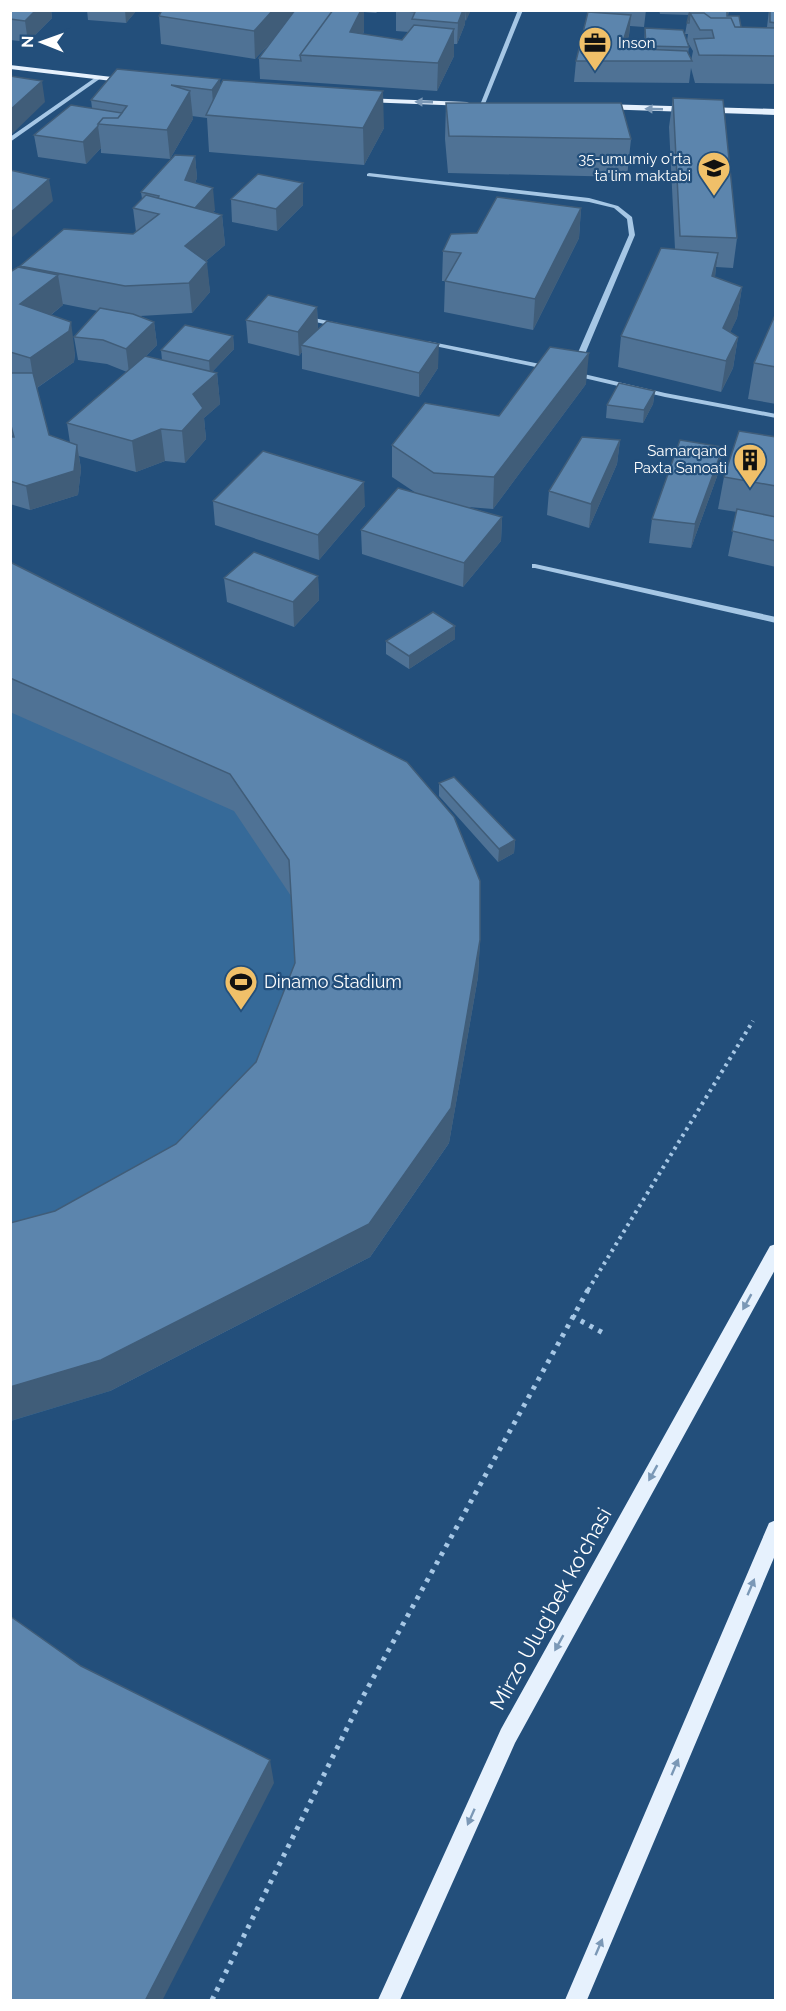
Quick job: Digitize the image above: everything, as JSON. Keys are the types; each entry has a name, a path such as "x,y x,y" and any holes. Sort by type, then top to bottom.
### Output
{"main road":[{"path":"10,67 144,82"},
{"path":"353,99 494,104"},
{"path":"588,107 776,112"},
{"name":"Mirzo Ulug'bek ko'chasi","path":"389,2001 508,1736 776,1251"},
{"path":"576,2001 776,1529"}],"street":[{"path":"482,104 521,10"},
{"path":"10,140 98,78"},
{"path":"369,175 589,200 616,207 630,218 632,235 573,372"},
{"path":"291,315 350,327"},
{"path":"420,341 573,372 665,395 776,416"},
{"path":"535,566 776,621"}],"path":[{"path":"212,2001 361,1700 572,1316 753,1021"},
{"path":"572,1316 605,1334"}],"shaded area":[{"name":"Dinamo Stadium","path":"11,596 407,799 449,1143 370,1257 110,1391 11,1421"}],"building":[{"path":"10,10 36,10 25,21 10,19"},
{"path":"162,10 273,10 254,31 159,16"},
{"path":"295,10 333,10 300,55 301,61 259,58"},
{"path":"333,10 361,10 350,32 402,40 414,25 454,29 438,63 300,55"},
{"path":"400,10 463,10 458,23 412,19 415,12"},
{"path":"690,10 727,10 727,16 739,16 741,27 735,27 731,18 711,18 704,13 690,13 689,23 687,23"},
{"path":"770,10 776,10 776,23 770,22"},
{"path":"588,12 631,15 621,48 687,51 692,61 576,61"},
{"path":"690,13 704,13 711,18 731,18 735,27 776,28 776,56 699,55 694,39 714,38 712,30 700,30"},
{"path":"645,28 683,30 689,47 646,46"},
{"path":"117,69 220,79 212,90 171,85 190,91 167,130 98,124 103,118 118,118 127,106 91,100"},
{"path":"10,76 42,81 10,110"},
{"path":"223,80 383,91 363,128 206,115"},
{"path":"673,98 723,100 737,238 680,236"},
{"path":"446,103 621,103 631,139 449,136"},
{"path":"71,105 122,113 118,118 103,118 83,142 34,135"},
{"path":"175,155 195,156 185,180 213,188 195,208 141,192"},
{"path":"10,170 49,179 10,213"},
{"path":"258,174 303,183 276,209 231,199"},
{"path":"146,195 222,215 185,246 207,262 189,283 125,286 20,266 64,229 133,234 159,214 133,208"},
{"path":"497,197 581,208 535,299 445,281 461,253 443,251 451,234 477,233"},
{"path":"661,248 718,253 712,276 742,287 723,328 738,337 726,361 621,336"},
{"path":"18,267 58,275 20,304 71,322 69,331 30,358 10,352 10,272"},
{"path":"268,295 317,307 298,332 246,320"},
{"path":"100,308 133,314 154,322 126,349 103,340 74,337"},
{"path":"776,313 776,367 754,363"},
{"path":"327,321 439,344 419,373 301,345"},
{"path":"185,325 233,336 209,361 161,350"},
{"path":"550,347 589,353 494,477 434,473 392,445 425,403 499,416"},
{"path":"145,356 217,373 193,394 203,408 182,431 161,429 132,441 67,423"},
{"path":"10,373 33,373 49,435 77,445 74,471 26,486 10,481 10,437 14,437 10,422"},
{"path":"619,383 655,391 644,410 607,405"},
{"path":"739,431 776,437 776,486 724,477"},
{"path":"582,437 620,440 591,504 549,491"},
{"path":"680,440 723,447 695,524 652,519"},
{"path":"263,451 364,482 318,535 213,501"},
{"path":"398,488 502,517 464,563 361,530"},
{"path":"737,509 776,517 776,541 732,531"},
{"path":"254,552 318,576 293,602 224,578"},
{"path":"10,562 407,762 454,817 480,881 480,940 451,1108 369,1224 101,1360 10,1387 10,1223 55,1211 176,1144 256,1062 295,963 289,860 230,774 10,678"},
{"path":"433,612 455,626 409,656 386,641"},
{"path":"454,777 515,840 499,849 439,783"},
{"path":"10,1616 81,1666 270,1760 145,2001 10,2001"}],"place":[{"name":"Inson","path":"595,72"},
{"name":"35-umumiy o'rta ta'lim maktabi","path":"714,197"},
{"name":"Samarqand Paxta Sanoati","path":"750,489"},
{"name":"Dinamo Stadium","path":"241,1011"}]}
